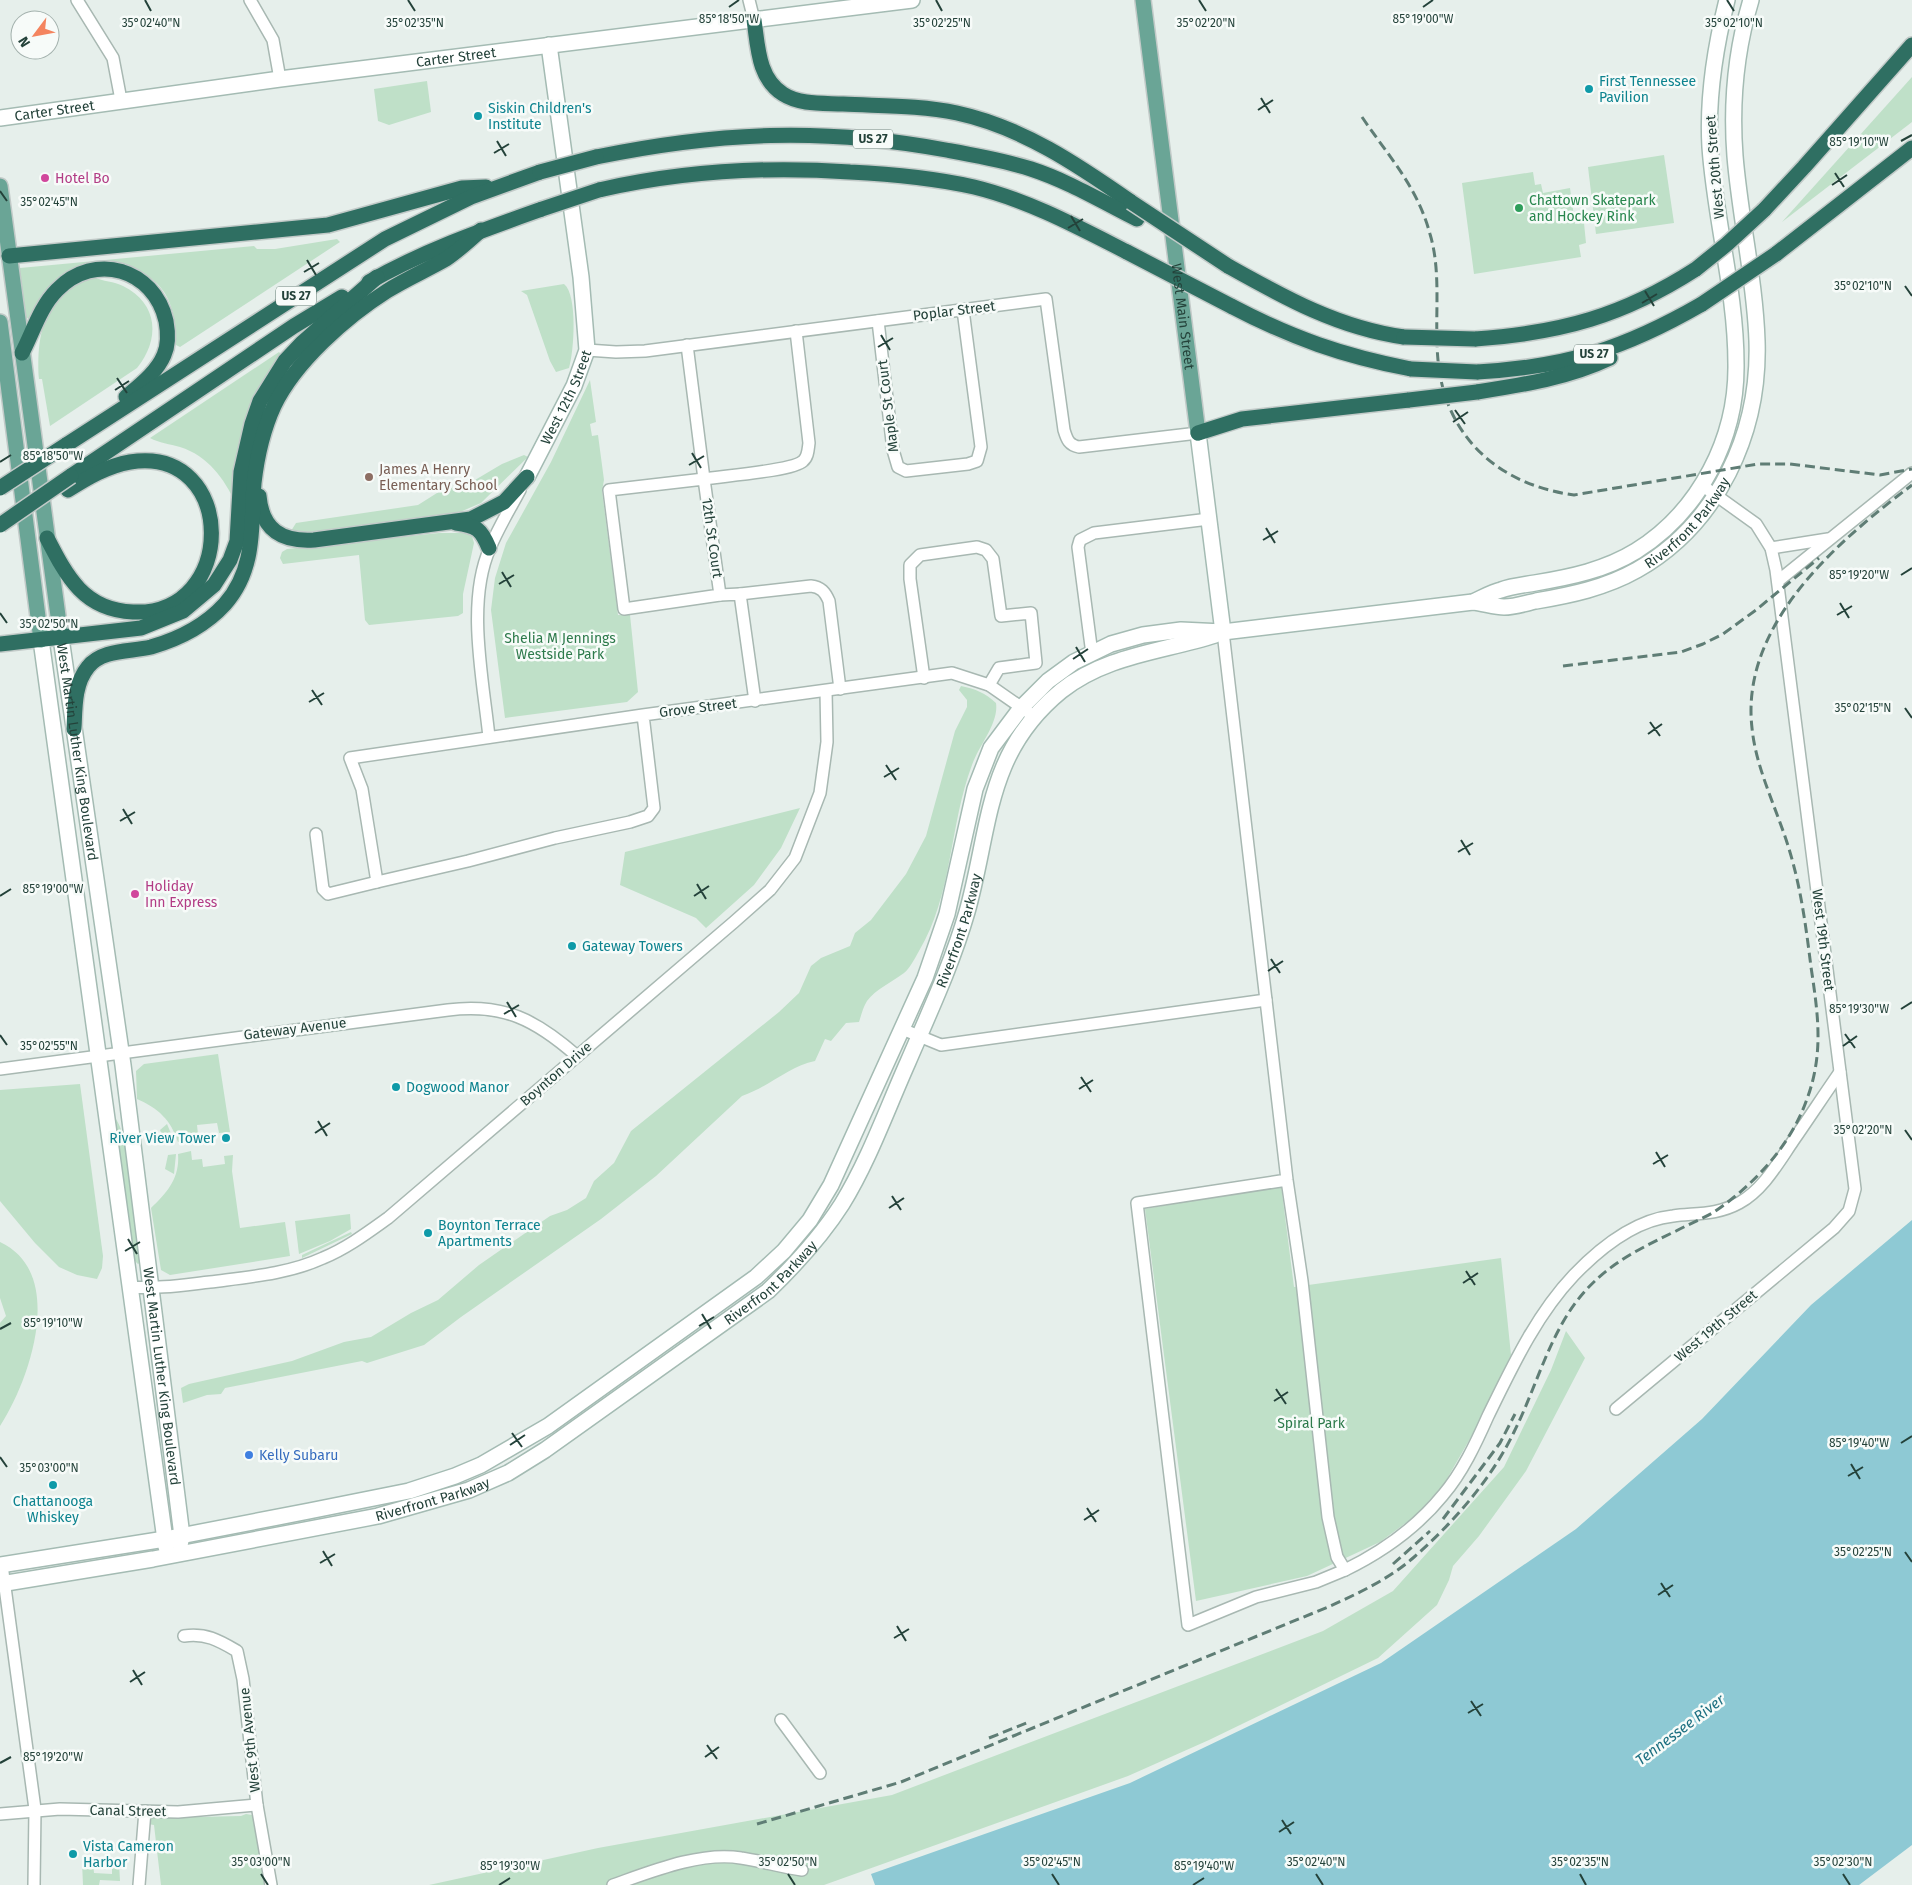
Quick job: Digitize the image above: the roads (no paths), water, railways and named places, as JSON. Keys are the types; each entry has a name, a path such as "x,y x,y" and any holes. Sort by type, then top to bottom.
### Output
{"highway":[{"path":"754,20 764,74 773,86 785,96 809,102 922,108 956,112 995,124 1058,154 1228,266"},
{"name":"US 27","path":"0,488 363,252 444,209 500,185 540,172 596,157 676,142 775,134 834,135 907,142 988,158 1033,169 1137,219 1316,313 1361,328 1404,337 1475,339 1536,333 1605,316 1651,296 1696,268 1727,244 1764,210 1912,45"},
{"name":"US 27","path":"0,525 69,483 294,326 377,277 481,230 599,190 660,178 742,169 783,168 887,174 976,188 1041,210 1274,328 1314,345 1355,357 1411,369 1477,372 1540,366 1589,356 1624,344 1670,323 1702,304 1776,254 1912,148"},
{"path":"9,256 328,225 462,188 500,185"},
{"path":"74,729 78,689 84,672 94,661 104,656 149,647 192,631 218,611 238,587 250,552 254,483 262,441 280,395 296,373 320,347 370,303 402,282 447,258 481,230"},
{"path":"22,353 48,300 64,283 84,272 110,268 129,273 145,283 158,300 168,330 165,353 162,360 132,392 66,445"},
{"path":"0,644 124,631 156,624 183,611 214,585 230,560 237,541 241,472 252,424 260,401 286,361 302,343 377,277"},
{"path":"1198,432 1242,419 1477,392 1544,380 1586,368 1627,350 1670,323"},
{"path":"262,441 259,490 261,510 273,529 288,538 314,540 471,519 510,497 527,477"},
{"path":"47,538 65,572 79,590 99,604 121,612 144,613 160,609 184,595 195,585 202,573 212,546 211,516 197,486 180,471 164,464 130,462 113,466 69,483"},
{"path":"452,522 472,525 483,533 489,548"}],"main road":[{"name":"Carter Street","path":"0,118 280,79 360,71 549,45 912,0"},
{"name":"West Main Street","path":"1143,0 1223,632"},
{"name":"West 20th Street","path":"1727,0 1716,48 1710,121 1712,169 1730,304"},
{"name":"West 20th Street","path":"1751,0 1738,57 1734,131 1738,181 1754,304"},
{"name":"West 12th Street","path":"527,477 574,386 586,350 581,277 549,45"},
{"name":"West Martin Luther King Boulevard","path":"0,186 61,638 122,1052 182,1536 174,1555"},
{"name":"Riverfront Parkway","path":"1473,602 1501,590 1574,576 1621,559 1663,531 1684,510 1703,486 1720,450 1734,400 1736,348 1730,304"},
{"name":"Riverfront Parkway","path":"1,1565 182,1536 409,1491 442,1481 481,1465 548,1426 717,1307 756,1277 784,1251 810,1220 831,1185 925,978 947,914 975,789 991,748 1021,708 1048,681 1074,662 1112,644 1143,635 1181,630 1223,632 1473,602 1504,607 1579,593 1613,582 1645,565 1674,544 1697,522 1717,496 1736,456 1752,400 1757,352 1754,304"},
{"name":"West Martin Luther King Boulevard","path":"0,322 165,1539 174,1555"},
{"name":"Riverfront Parkway","path":"2,1584 174,1555 378,1516 469,1490 508,1473 545,1450 733,1318 768,1291 796,1264 833,1216 860,1170 948,970 967,911 992,797 1002,768 1016,742 1035,718 1061,692 1086,674 1117,660 1144,652 1182,646 1223,632"}],"street":[{"path":"77,0 112,58 121,100"},
{"path":"250,0 272,40 280,79"},
{"path":"749,0 754,20"},
{"name":"Poplar Street","path":"586,350 616,352 687,345 1046,299 1064,430 1067,440 1073,446 1198,432"},
{"name":"Maple St Court","path":"878,321 893,450 898,467 906,471 968,464 977,461 981,447 963,310"},
{"path":"687,345 704,479 785,468 803,461 807,454 809,443 796,332"},
{"path":"1778,580 1912,473"},
{"name":"West 12th Street","path":"489,737 478,611 482,576 489,548 527,477"},
{"name":"12th St Court","path":"704,479 720,595 624,609 609,490 704,479"},
{"name":"West 19th Street","path":"1616,1409 1834,1228 1849,1211 1855,1189 1778,580 1770,548 1756,524 1703,486"},
{"path":"1092,654 1078,548 1080,540 1094,533 1209,519"},
{"path":"1770,548 1830,539"},
{"path":"924,678 910,579 910,565 920,554 977,547 986,550 993,559 1001,616 1031,613 1036,663 999,668 989,685"},
{"path":"720,595 811,586 818,587 825,593 829,601 840,689"},
{"path":"740,594 755,701"},
{"path":"1223,632 1287,1180 1302,1281 1328,1516 1337,1557 1345,1570"},
{"name":"Grove Street","path":"377,882 362,789 350,758 643,715 952,673 989,685 1035,718"},
{"name":"Boynton Drive","path":"130,1287 151,1288 262,1276 291,1270 322,1259 353,1243 388,1218 770,890 795,858 820,793 827,742 826,691"},
{"path":"316,834 323,889 328,894 555,838 630,822 648,816 654,808 643,715"},
{"path":"902,1029 941,1045 1266,1000"},
{"name":"Gateway Avenue","path":"0,1069 448,1010 480,1008 501,1010 524,1018 550,1033 577,1056"},
{"path":"1287,1180 1137,1203 1188,1625 1256,1597 1316,1582 1345,1570 1388,1546 1425,1515 1445,1494 1473,1448 1523,1346 1550,1304 1574,1275 1619,1236 1646,1223 1671,1216 1721,1211 1741,1202 1764,1182 1840,1072"},
{"path":"442,1481 446,1498"},
{"path":"1,1565 2,1584 35,1810 34,1885"},
{"name":"West 9th Avenue","path":"184,1636 198,1634 214,1637 236,1651 243,1679 257,1805 271,1885"},
{"path":"782,1720 820,1774"},
{"name":"Canal Street","path":"0,1814 35,1810 184,1811 257,1805"},
{"path":"139,1885 145,1811"},
{"path":"613,1885 657,1870 711,1857 740,1857 802,1870"}],"water":[{"name":"Tennessee River","path":"1912,1220 1912,1845 1859,1885 875,1885 871,1874 1130,1783 1381,1663 1576,1529 1702,1419 1811,1305"}],"railway":[{"path":"1362,117 1410,186 1418,201 1430,234 1436,265 1438,360 1443,388 1452,413 1465,434 1481,453 1500,468 1523,481 1547,490 1574,495 1758,464 1790,464 1880,475 1912,469"},
{"path":"757,1824 901,1782 1328,1607 1394,1573 1428,1545 1470,1500 1494,1467 1505,1450 1556,1335 1574,1305 1586,1290 1598,1278 1627,1257 1714,1212 1757,1177 1770,1163 1791,1132 1807,1099 1816,1066 1818,1033 1816,1001 1800,893 1789,849 1767,789 1754,743 1752,690 1762,654 1778,620 1800,588 1854,532 1912,485"},
{"path":"1563,666 1681,652 1703,644 1723,634 1756,610 1819,558"},
{"path":"1443,1519 1500,1443 1515,1414"},
{"path":"1393,1564 1430,1531"},
{"path":"989,1738 1029,1722"}],"place":[{"name":"First Tennessee Pavilion","path":"1589,89"},
{"name":"Siskin Children's Institute","path":"478,116"},
{"name":"Hotel Bo","path":"45,178"},
{"name":"Chattown Skatepark and Hockey Rink","path":"1519,208"},
{"name":"James A Henry Elementary School","path":"369,477"},
{"name":"Holiday Inn Express","path":"135,894"},
{"name":"Gateway Towers","path":"572,946"},
{"name":"Dogwood Manor","path":"396,1087"},
{"name":"River View Tower","path":"226,1138"},
{"name":"Boynton Terrace Apartments","path":"428,1233"},
{"name":"Kelly Subaru","path":"249,1455"},
{"name":"Chattanooga Whiskey","path":"53,1485"},
{"name":"Vista Cameron Harbor","path":"73,1854"}],"park label":[{"name":"Shelia M Jennings Westside Park","path":"560,646"},
{"name":"Spiral Park","path":"1311,1423"}]}
